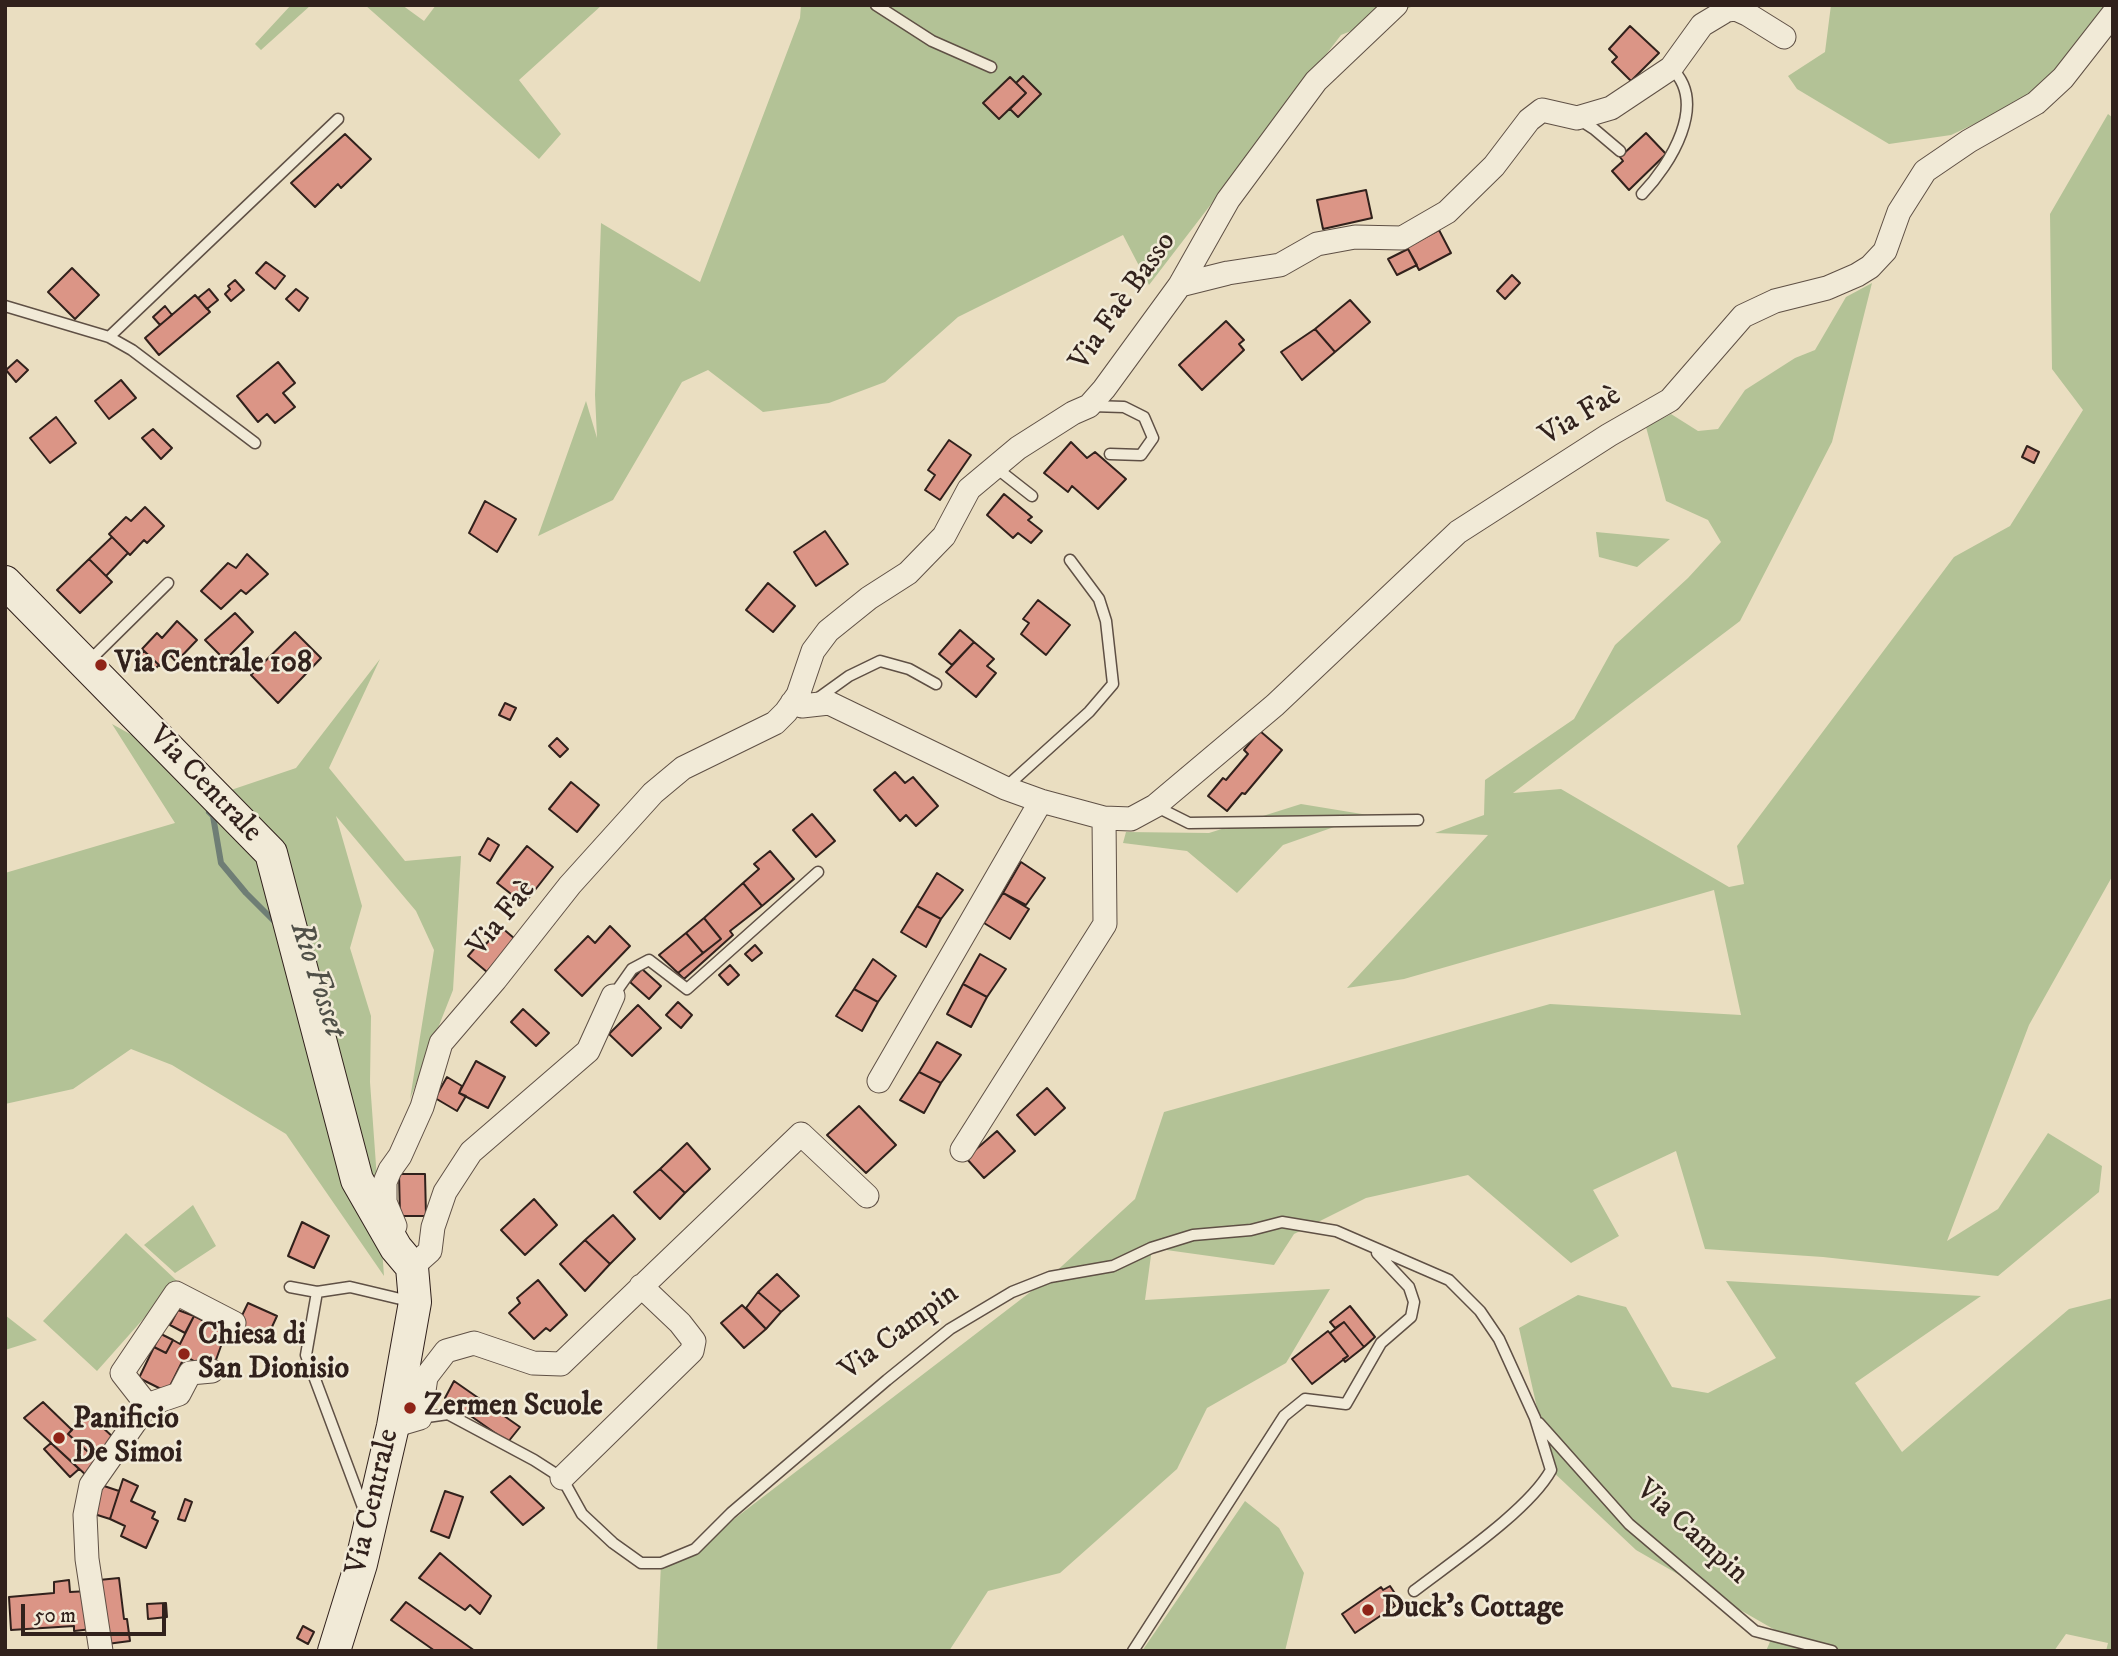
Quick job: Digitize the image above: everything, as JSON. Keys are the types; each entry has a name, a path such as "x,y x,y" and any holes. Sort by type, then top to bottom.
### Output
{"street":[{"name":"Via Faè Basso","path":"800,701 813,651 828,631 869,598 908,573 944,536 969,489 1018,448 1088,406 1104,389 1180,285 1228,200 1316,81 1396,5"},
{"path":"1180,285 1228,273 1280,265 1317,244 1355,237 1402,238 1447,212 1494,166 1529,120 1542,110 1577,118 1611,108 1671,68 1702,25 1727,10 1736,9 1747,14 1784,37"},
{"name":"Via Faè","path":"404,1258 404,1239 389,1215 385,1202 385,1182 422,1107 441,1043 570,885 653,793 683,768 775,723 800,701 829,703 1005,788 1104,818 1131,819 1155,806 1275,705 1458,532 1608,435 1670,400 1743,316 1775,301 1827,288 1870,267 1885,251 1899,212 1926,171 1969,141 2036,103 2063,78 2113,14"},
{"name":"Via Centrale","path":"5,582 271,853 357,1180 404,1258 415,1302 406,1422 370,1525 334,1651"},
{"path":"879,1080 1041,801"},
{"path":"962,1150 1105,924 1104,818"},
{"path":"404,1258 430,1251 433,1227 446,1192 471,1152 588,1051 613,996"},
{"path":"406,1422 426,1377 446,1351 474,1343 533,1363 561,1364 801,1134 867,1196"},
{"path":"562,1478 692,1351 694,1341 680,1322 641,1286"},
{"path":"147,1405 122,1373 176,1293 234,1323"},
{"path":"101,1651 87,1559 85,1515 91,1485 147,1405 179,1394 190,1373 212,1371"}],"lane":[{"path":"876,5 932,41 991,67"},
{"path":"1642,194 1660,176 1679,140 1686,112 1687,94 1684,83 1671,68"},
{"path":"1577,118 1620,150"},
{"path":"109,337 338,119"},
{"path":"5,306 109,337 132,350 255,443"},
{"path":"1088,406 1124,407 1144,417 1153,438 1141,455 1110,454"},
{"path":"995,467 1032,496"},
{"path":"1005,788 1089,712 1113,684 1106,621 1099,599 1070,559"},
{"path":"86,664 168,583"},
{"path":"800,701 880,661 909,669 936,684"},
{"path":"1155,806 1189,823 1418,820"},
{"path":"613,996 632,969 649,960 687,989 818,872"},
{"name":"Via Campin","path":"562,1478 582,1514 613,1543 641,1563 661,1563 695,1549 731,1513 887,1380 950,1329 1012,1292 1050,1277 1113,1266 1151,1248 1193,1235 1251,1230 1282,1223 1336,1231 1448,1280 1480,1311 1499,1339 1535,1418 1551,1469 1542,1486 1493,1529 1414,1591"},
{"path":"1133,1651 1284,1416 1305,1399 1346,1404 1381,1343 1411,1317 1414,1302 1409,1287 1374,1249"},
{"path":"290,1287 317,1292 350,1287 415,1302"},
{"path":"317,1292 306,1355 370,1525"},
{"path":"406,1422 448,1414 562,1478"},
{"name":"Via Campin","path":"1535,1418 1629,1524 1755,1632 1832,1651"}],"green space":[{"path":"291,5 311,5 261,50 255,44"},
{"path":"365,5 402,5 424,21 436,5 602,5 519,80 561,134 539,159"},
{"path":"801,5 1416,5 1341,35 1149,285 1123,235 958,317 885,382 829,403 763,412 708,370 682,382 613,500 538,536 586,401 597,438 595,395 601,223 700,282 800,18"},
{"path":"1831,5 2113,5 2036,95 1951,135 1889,144 1797,89 1788,76 1825,52"},
{"path":"2108,114 2113,118 2113,875 2029,1025 1947,1241 1998,1209 2048,1133 2102,1166 2099,1192 1998,1276 1823,1257 1705,1249 1676,1151 1593,1190 1619,1236 1571,1263 1468,1175 1366,1198 1294,1234 1274,1265 1152,1248 1145,1300 1330,1289 1286,1363 1207,1408 1177,1469 1060,1573 988,1591 949,1651 657,1651 661,1563 664,1569 695,1549 1050,1277 1135,1199 1164,1112 1550,1004 1741,1015 1714,890 1404,979 1347,988 1488,835 1435,833 1484,815 1485,780 1574,719 1615,645 1688,578 1721,542 1708,520 1666,501 1646,427 1671,414 1698,431 1718,429 1745,390 1795,358 1815,350 1846,297 1872,283 1832,442 1740,621 1513,793 1561,789 1729,887 1744,884 1737,846 1954,557 2010,526 2083,410 2052,369 2050,214"},
{"path":"1596,532 1670,539 1637,567 1599,557"},
{"path":"380,659 329,768 405,861 461,856 453,990 410,1099 434,950 416,911 336,816 362,906 350,948 371,1016 370,1082 384,1276 286,1134 172,1065 131,1049 73,1089 5,1104 5,873 175,823 112,724 231,790 296,768"},
{"path":"1301,804 1368,815 1283,845 1237,893 1187,851 1123,843 1126,832 1209,833"},
{"path":"193,1205 216,1246 175,1273 144,1245"},
{"path":"126,1233 177,1281 97,1371 43,1321"},
{"path":"1726,1281 1981,1296 1855,1383 1902,1452 2069,1309 2113,1298 2113,1651 2106,1651 2108,1643 2066,1634 2054,1651 1766,1651 1775,1630 1636,1550 1551,1470 1519,1328 1578,1295 1626,1307 1672,1387 1708,1393 1776,1358"},
{"path":"5,1315 37,1340 5,1350"},
{"path":"1245,1501 1279,1528 1304,1573 1285,1651 1142,1651"}],"building":[{"path":"1630,26 1659,53 1631,81 1612,62 1617,57 1609,49"},
{"path":"1023,76 1041,94 1018,117 1010,109 1026,93 1016,83"},
{"path":"1010,77 1026,93 999,119 983,103"},
{"path":"1646,133 1666,154 1629,190 1612,171 1623,161 1620,157"},
{"path":"345,134 371,159 341,188 338,184 315,207 291,183"},
{"path":"1366,190 1372,218 1323,229 1317,200"},
{"path":"1439,230 1451,253 1419,270 1407,247"},
{"path":"1408,249 1417,265 1397,275 1388,259"},
{"path":"266,262 285,276 275,289 256,273"},
{"path":"72,268 99,295 75,319 48,292"},
{"path":"1512,275 1520,283 1505,299 1497,291"},
{"path":"235,280 244,290 231,301 225,294 230,289 228,286"},
{"path":"209,289 218,300 207,309 198,298"},
{"path":"296,289 308,298 299,311 286,299"},
{"path":"195,295 210,312 159,355 145,338"},
{"path":"1350,300 1370,322 1335,352 1315,329"},
{"path":"165,306 172,315 160,325 153,317"},
{"path":"1226,321 1244,340 1239,344 1244,350 1202,390 1179,365"},
{"path":"1315,329 1335,352 1302,380 1281,352"},
{"path":"17,360 28,370 16,382 6,370"},
{"path":"278,362 295,383 283,393 295,407 275,423 267,414 258,422 237,396"},
{"path":"121,380 136,398 109,419 95,401"},
{"path":"56,417 76,443 50,463 30,438"},
{"path":"153,429 172,448 161,459 142,438"},
{"path":"949,440 971,455 940,500 925,490 935,475 928,470"},
{"path":"1071,442 1087,458 1095,452 1126,479 1098,509 1072,486 1068,492 1044,473"},
{"path":"2027,446 2039,452 2034,463 2022,457"},
{"path":"1004,494 1032,517 1028,520 1042,531 1031,543 1018,533 1013,538 987,515"},
{"path":"485,501 516,519 497,552 469,533"},
{"path":"145,507 164,526 147,543 144,540 130,555 109,534 126,517 131,521"},
{"path":"825,531 848,564 816,586 794,552"},
{"path":"112,537 128,553 106,576 89,559"},
{"path":"247,554 268,574 246,594 241,590 221,609 201,591 228,563 236,568"},
{"path":"89,559 112,582 80,613 57,590"},
{"path":"768,583 795,606 773,632 746,610"},
{"path":"1038,600 1070,625 1046,655 1021,634 1029,623 1023,619"},
{"path":"235,613 253,632 225,660 205,640"},
{"path":"177,621 197,640 176,662 170,655 160,666 142,649 157,633 162,638"},
{"path":"960,630 974,642 952,665 939,654"},
{"path":"295,632 321,658 278,703 251,675"},
{"path":"974,642 994,659 987,666 996,673 976,697 946,672"},
{"path":"144,651 159,665 151,673 136,659"},
{"path":"505,703 516,708 510,720 499,715"},
{"path":"1260,731 1282,750 1227,811 1208,796 1248,754 1244,750"},
{"path":"557,738 568,749 560,757 549,746"},
{"path":"895,772 905,783 913,777 938,806 916,826 906,815 900,821 874,790"},
{"path":"571,782 599,805 577,832 549,809"},
{"path":"812,814 835,841 816,857 793,830"},
{"path":"488,838 499,845 490,861 479,854"},
{"path":"527,846 553,867 524,904 497,883"},
{"path":"770,851 794,879 762,906 743,883 759,869 754,864"},
{"path":"1021,862 1045,878 1026,905 1003,893"},
{"path":"937,873 963,890 941,919 917,906"},
{"path":"743,883 762,906 730,931 733,935 684,979 678,973 721,939 704,918"},
{"path":"1003,893 1029,909 1010,939 984,923"},
{"path":"917,906 941,919 926,947 901,932"},
{"path":"704,918 721,939 703,953 686,933"},
{"path":"610,926 630,946 582,996 555,970 588,936 595,943"},
{"path":"501,927 515,939 487,972 468,956 481,941 486,944"},
{"path":"686,933 703,953 678,973 659,955"},
{"path":"755,945 762,953 752,961 745,954"},
{"path":"980,954 1006,969 987,997 963,984"},
{"path":"873,959 896,976 878,1002 854,989"},
{"path":"730,965 739,975 728,985 719,975"},
{"path":"642,969 661,986 649,999 630,982"},
{"path":"963,984 987,997 971,1027 947,1014"},
{"path":"854,989 878,1002 862,1031 836,1016"},
{"path":"678,1002 692,1015 681,1028 666,1015"},
{"path":"638,1005 661,1028 632,1056 609,1034"},
{"path":"523,1009 549,1033 536,1046 511,1022"},
{"path":"937,1042 961,1055 941,1083 919,1072"},
{"path":"476,1061 505,1077 488,1108 459,1093"},
{"path":"919,1072 941,1083 924,1113 900,1100"},
{"path":"447,1077 462,1086 459,1093 466,1096 457,1111 435,1098"},
{"path":"1047,1088 1065,1108 1035,1135 1017,1115"},
{"path":"859,1106 896,1145 866,1173 827,1135"},
{"path":"997,1131 1015,1151 984,1178 966,1158"},
{"path":"687,1143 710,1169 685,1193 660,1169"},
{"path":"660,1169 685,1193 660,1219 634,1192"},
{"path":"399,1174 425,1174 426,1216 400,1216"},
{"path":"534,1199 557,1225 525,1255 501,1230"},
{"path":"613,1215 635,1239 610,1264 585,1240"},
{"path":"302,1222 329,1236 314,1268 288,1256"},
{"path":"585,1240 610,1264 585,1291 560,1264"},
{"path":"777,1274 799,1296 781,1312 758,1292"},
{"path":"538,1280 567,1315 550,1331 546,1328 534,1339 509,1313 520,1303 517,1298"},
{"path":"758,1292 781,1312 766,1329 746,1308"},
{"path":"248,1303 277,1316 265,1342 236,1328"},
{"path":"742,1305 766,1329 744,1348 721,1323"},
{"path":"1350,1306 1375,1337 1364,1347 1344,1322 1335,1328 1330,1322"},
{"path":"178,1310 194,1316 185,1333 170,1325"},
{"name":"Chiesa di San Dionisio","path":"194,1316 226,1332 212,1371 185,1356 167,1392 139,1378 154,1347 166,1353 173,1340 180,1344"},
{"path":"1344,1322 1364,1347 1345,1362 1343,1359 1348,1356 1330,1333"},
{"path":"1328,1331 1348,1356 1312,1384 1292,1359"},
{"path":"161,1334 173,1340 166,1353 154,1347"},
{"path":"454,1381 520,1427 508,1442 445,1398"},
{"name":"Panificio De Simoi","path":"43,1402 72,1430 68,1434 95,1458 98,1455 102,1460 87,1476 24,1418"},
{"path":"87,1413 114,1438 95,1458 68,1434"},
{"path":"51,1443 79,1469 70,1477 44,1449"},
{"path":"510,1476 544,1508 523,1525 491,1492"},
{"path":"123,1479 138,1486 131,1501 155,1512 152,1518 158,1521 146,1548 121,1536 125,1526 110,1519"},
{"path":"101,1485 119,1491 110,1519 91,1513"},
{"path":"445,1491 463,1497 449,1538 431,1531"},
{"path":"185,1499 192,1502 185,1521 178,1519"},
{"path":"440,1553 491,1596 480,1614 470,1605 465,1610 419,1578"},
{"path":"119,1578 124,1619 127,1619 130,1641 107,1644 99,1580"},
{"path":"69,1580 70,1592 89,1591 92,1629 74,1631 74,1626 11,1630 9,1597 54,1593 54,1582"},
{"name":"Duck's Cottage","path":"1390,1586 1396,1595 1390,1598 1395,1606 1355,1633 1342,1614 1381,1587 1383,1590"},
{"path":"406,1602 475,1651 435,1651 391,1620"},
{"path":"166,1603 167,1617 148,1619 147,1604"},
{"path":"303,1626 314,1632 308,1644 297,1638"}],"waterway":[{"name":"Rio Fosset","path":"209,812 213,816 221,863 277,924"}],"place":[{"name":"Via Centrale 108","path":"101,665"},
{"name":"Chiesa di San Dionisio","path":"184,1354"},
{"name":"Zermen Scuole","path":"410,1408"},
{"name":"Panificio De Simoi","path":"59,1438"},
{"name":"Duck's Cottage","path":"1368,1610"}]}
